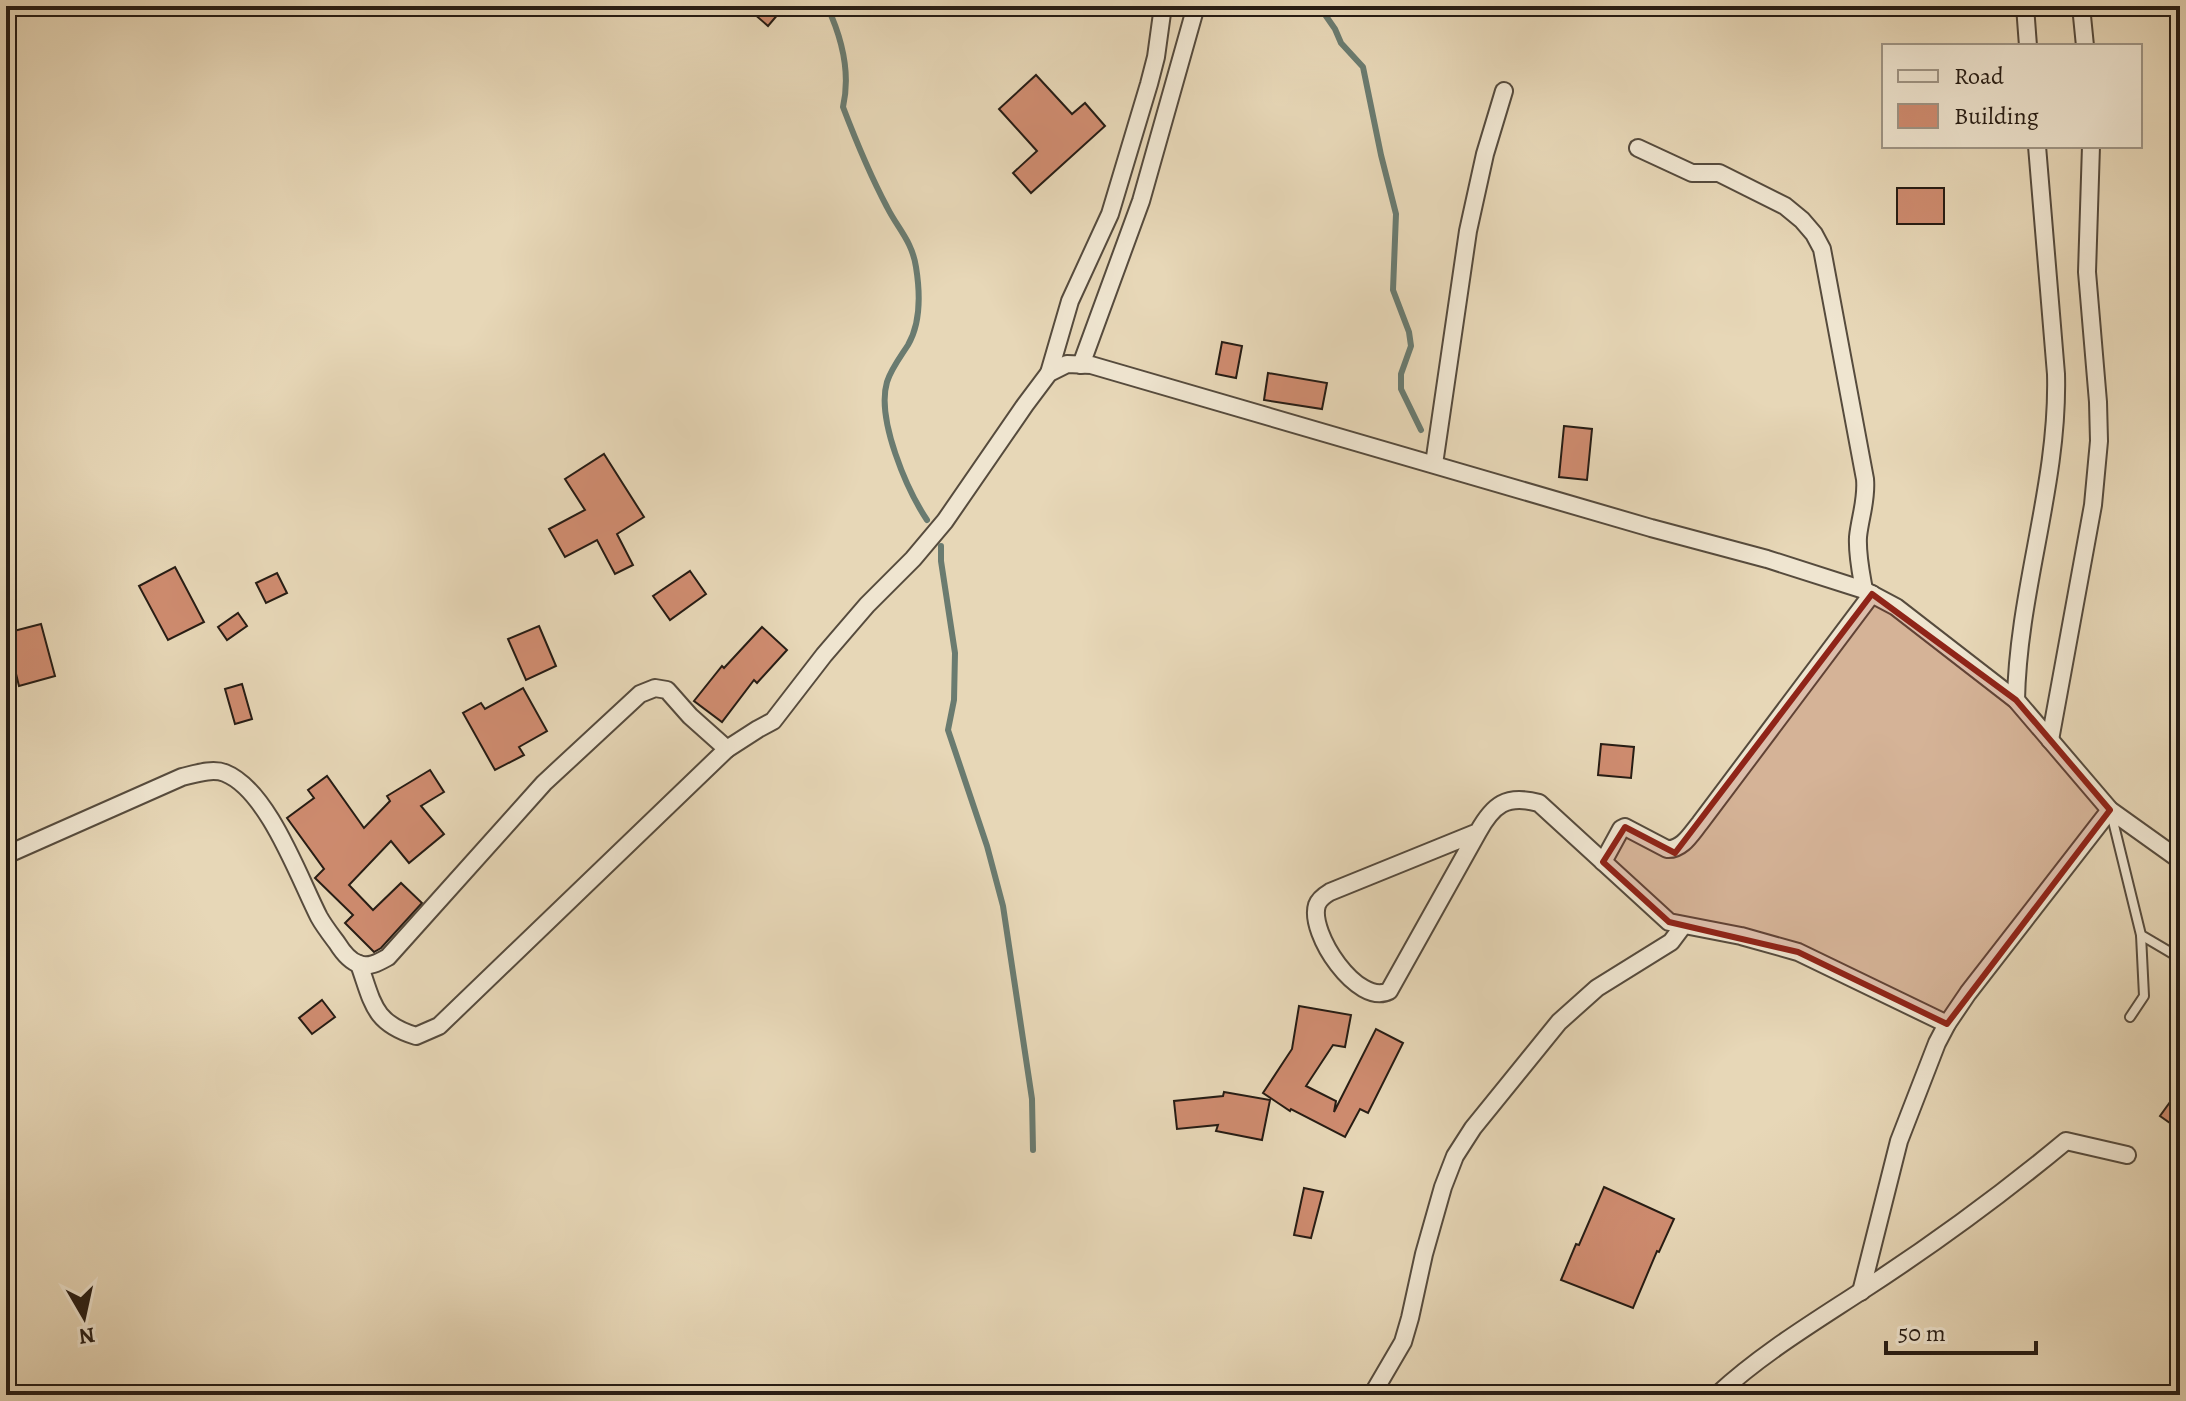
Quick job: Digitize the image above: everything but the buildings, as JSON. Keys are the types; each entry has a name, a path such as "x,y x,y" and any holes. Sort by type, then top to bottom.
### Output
{"street":[{"path":"359,964 376,1010 395,1029 416,1036 439,1026 727,749 773,721 867,605 913,559 945,521 1049,373 1070,301 1110,214 1156,57 1163,6"},
{"path":"1081,365 1141,201 1196,6"},
{"path":"2025,6 2028,44"},
{"path":"2081,6 2085,44"},
{"path":"1434,464 1468,231 1485,154 1504,91"},
{"path":"1638,148 1692,173 1719,173 1785,206 1802,220 1822,249 1865,479 1865,505 1858,536 1858,554 1868,592"},
{"path":"2016,700 2020,631 2047,491 2057,409 2037,148"},
{"path":"2050,740 2093,505 2099,441 2087,272 2091,148"},
{"path":"1049,373 1067,364 1091,365 1767,559 1868,592 1896,607 2016,700 2110,810 2180,860"},
{"path":"1603,862 1625,827 1667,849 1680,847 1868,592"},
{"path":"6,855 182,777 224,772 239,782 259,803 283,841 321,921 346,955 359,964 372,965 388,957 544,783 640,694 655,688 667,690 690,716 727,749"},
{"path":"1478,832 1321,898 1316,917 1331,957 1341,971 1372,995 1389,991 1478,832 1486,817 1497,805 1526,800 1539,803 1669,922 1741,936 1798,952 1947,1024"},
{"path":"1861,1292 1899,1141 1947,1024 2110,810"},
{"path":"1372,1395 1403,1342 1443,1187 1455,1156 1473,1128 1559,1022 1597,988 1671,942 1683,926"},
{"path":"1717,1395 1740,1373 2004,1191 2066,1141 2127,1155"}],"lane":[{"path":"2110,810 2141,935 2144,996 2130,1017"},
{"path":"2141,935 2180,958"}],"highlighted area":[{"path":"1872,594 2016,700 2110,810 1947,1024 1798,952 1669,922 1603,862 1625,827 1675,853"}],"waterway":[{"path":"827,6 844,55 846,81 843,107 875,183 911,250 916,267 919,297 915,327 889,377 885,397 895,454 927,520"},
{"path":"1319,6 1341,43 1363,67 1396,214 1393,290 1411,346 1401,374 1401,389 1421,430"},
{"path":"941,546 955,653 954,700 948,730 987,846 1003,906 1032,1099 1033,1150"}]}
